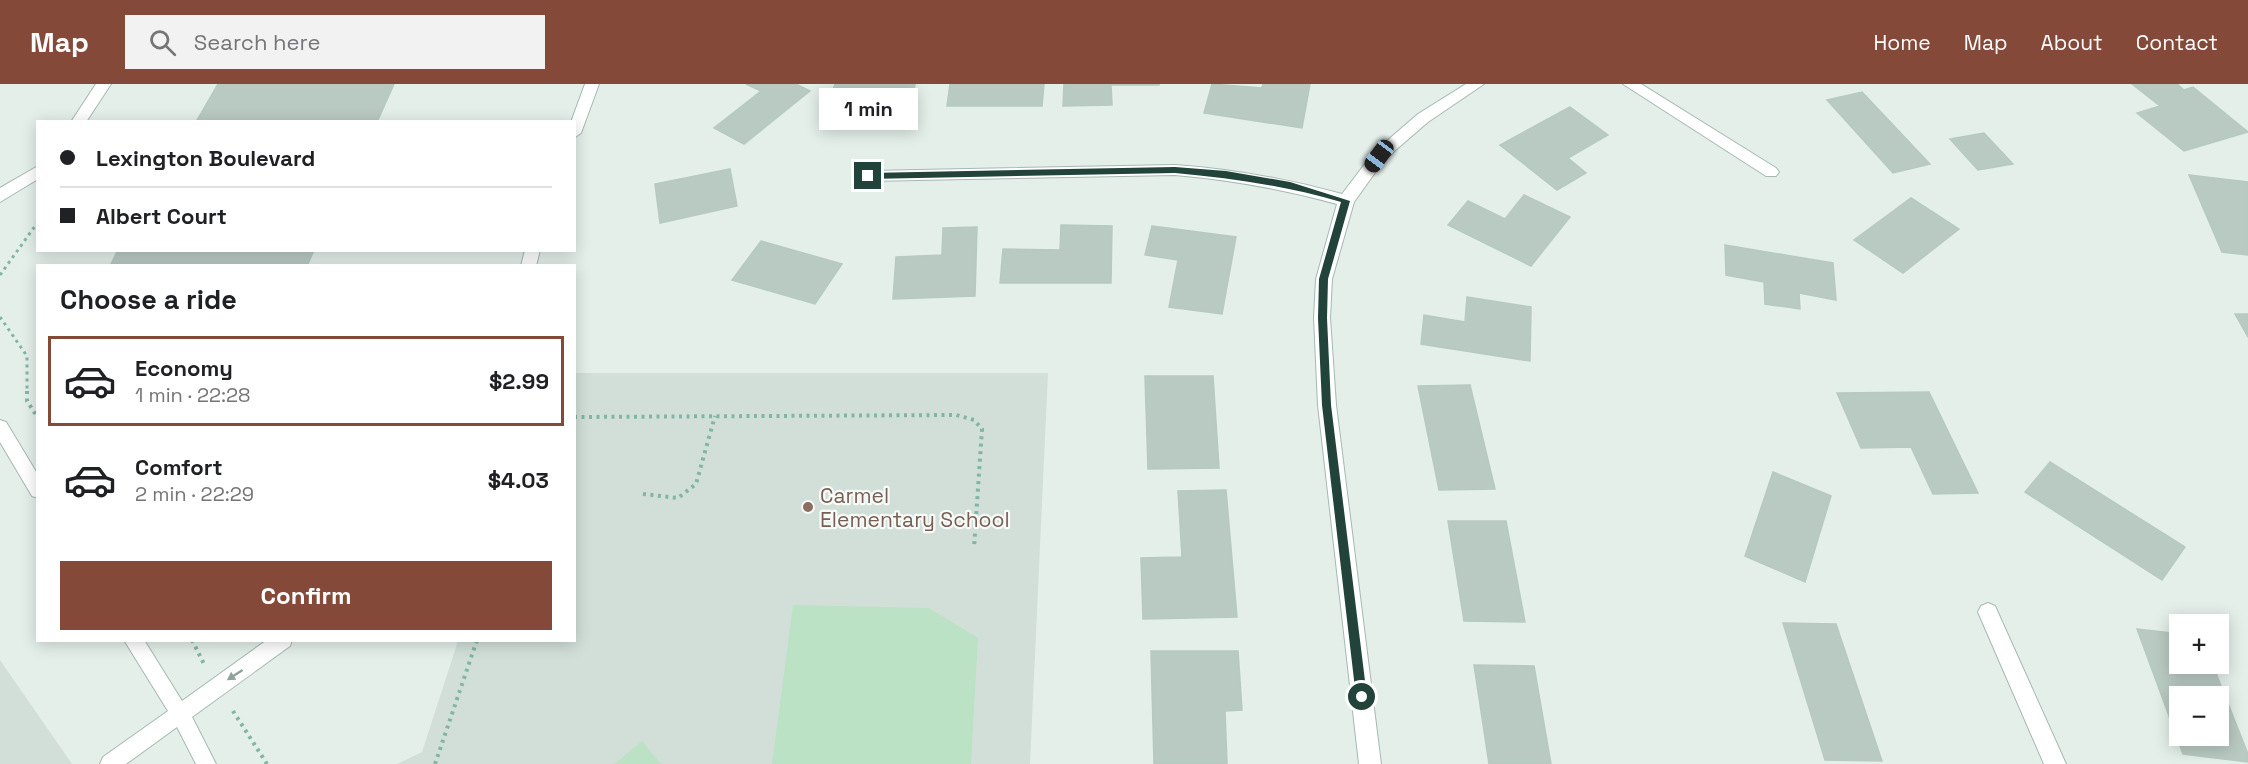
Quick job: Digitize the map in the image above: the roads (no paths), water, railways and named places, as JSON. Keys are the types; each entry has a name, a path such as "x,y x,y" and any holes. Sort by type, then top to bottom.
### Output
{"street":[{"path":"79,120 104,84"},
{"path":"1370,764 1327,405 1323,328 1324,279 1346,201 1379,156 1423,118 1477,84"},
{"path":"1630,84 1770,172"},
{"path":"868,176 1175,170 1226,174 1290,185 1346,201"},
{"path":"0,196 36,172"},
{"path":"1988,612 2055,764"}],"lane":[{"path":"576,128 592,84"},
{"path":"0,427 36,488"},
{"path":"135,642 180,714 206,764"},
{"path":"110,764 280,642"}],"place":[{"name":"Carmel Elementary School","path":"808,507"}]}
